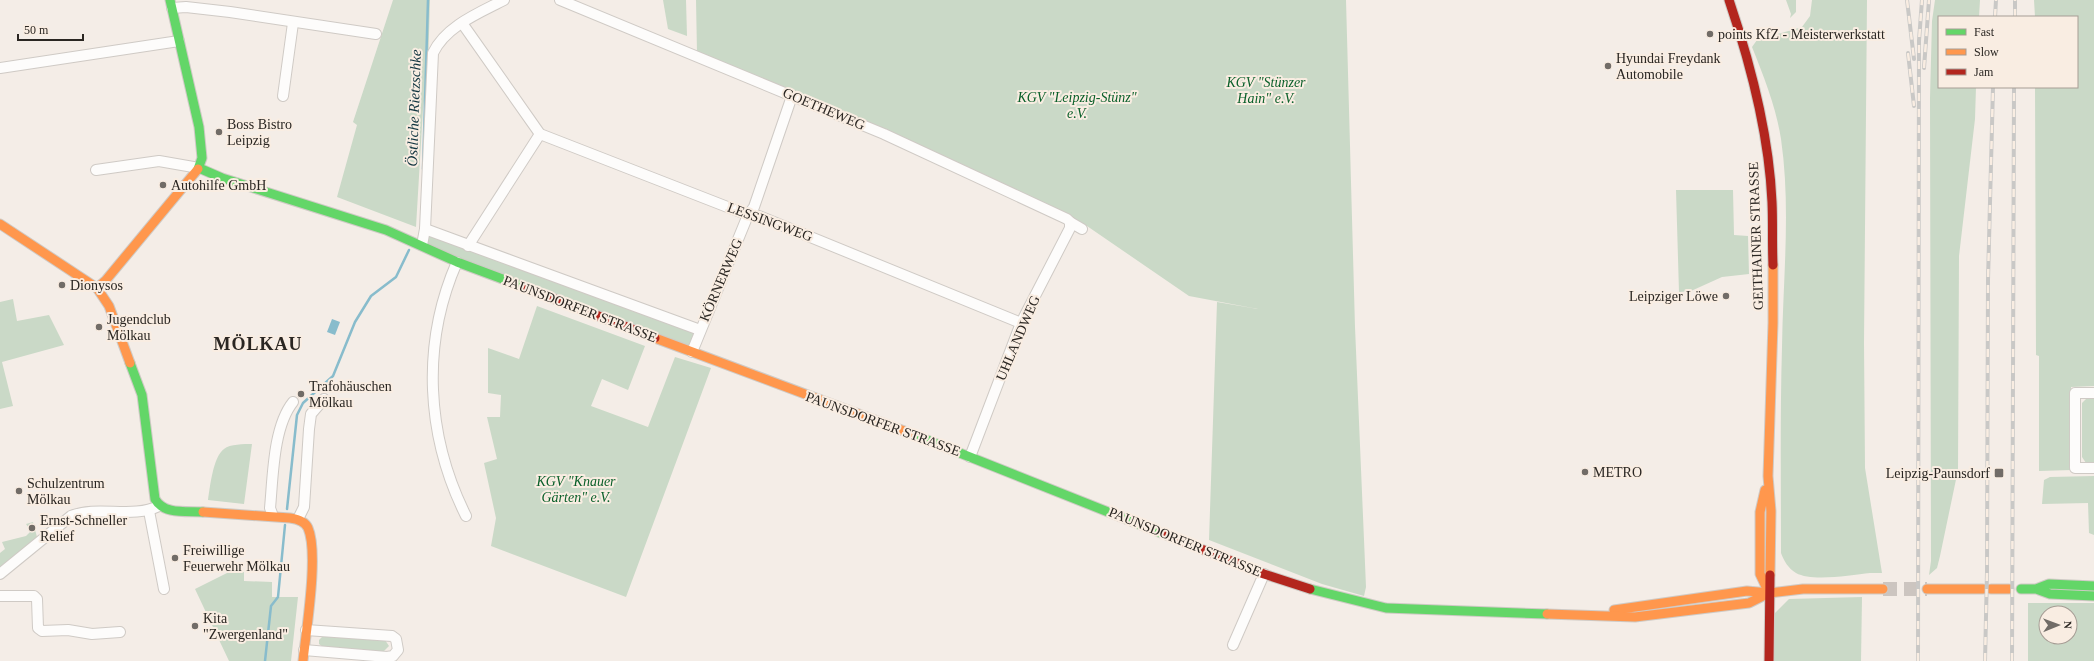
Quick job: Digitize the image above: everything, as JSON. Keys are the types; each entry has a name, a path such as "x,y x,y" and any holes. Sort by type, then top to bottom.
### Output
{"main road":[{"name":"GEITHAINER STRASSE","path":"1729,0 1742,39 1758,102 1767,152 1771,191 1773,323 1768,476 1760,512 1760,574 1769,593 1769,661"},
{"path":"97,288 106,280 199,168 202,158 201,139 192,92 171,4"},
{"name":"PAUNSDORFER STRASSE","path":"199,168 222,178 367,224 422,245 457,262 970,457 1264,574 1327,594 1386,608 1580,616 1747,591 1769,593 1803,589 1883,589"},
{"path":"0,224 97,288 109,306 142,395 145,409 155,499 159,506 168,510 290,518 308,528 310,537 311,565 303,661"},
{"path":"2036,589 2049,584 2094,586"},
{"path":"1927,589 2008,589"},
{"path":"2021,589 2036,589 2050,594 2094,596"}],"street":[{"path":"422,245 425,229 433,53 444,36 462,23 504,0"},
{"name":"GOETHEWEG","path":"560,0 949,163 1068,219 1070,222 1082,229"},
{"path":"171,4 376,34"},
{"path":"283,96 293,22"},
{"path":"462,23 540,134 468,246"},
{"path":"0,68 179,41"},
{"name":"KÖRNERWEG","path":"692,352 748,215 754,207 792,96"},
{"name":"LESSINGWEG","path":"540,134 748,215 759,216 1021,323"},
{"path":"96,170 159,161 199,168"},
{"name":"UHLANDWEG","path":"970,457 1021,323 1070,228 1070,222"},
{"name":"PAUNSDORFER STRASSE","path":"425,229 700,330"},
{"path":"457,262 445,291 433,347 433,405 436,430 448,475 466,516"},
{"path":"2094,393 2075,393 2076,468 2094,468"},
{"path":"290,518 304,507 309,429 312,414 324,399"},
{"path":"273,516 270,508 278,440 287,409 293,402"},
{"path":"0,574 71,516 84,512 149,511 159,506"},
{"path":"149,511 164,589"},
{"path":"1233,645 1264,574"},
{"path":"0,596 34,596 37,599 38,628 42,631 68,630 92,634 120,632"},
{"path":"304,650 387,657 393,656 398,650 396,639 392,636 306,630"}],"green space":[{"path":"393,0 430,0 428,68 423,109 416,227 337,197 357,125 353,122"},
{"path":"663,0 686,0 687,36 668,29"},
{"path":"696,0 1346,0 1355,327 1366,587 1364,596 1322,584 1209,540 1217,302 1258,309 1189,296 1087,226 886,130 790,89 697,53"},
{"path":"1786,0 1796,0 1796,12 1790,18 1791,14"},
{"path":"1812,0 1867,0 1864,343 1865,468 1882,573 1821,577 1803,576 1791,569 1783,559 1781,553 1781,399 1786,243 1786,191 1779,127 1769,92 1752,47 1757,40 1802,27 1810,16"},
{"path":"1935,0 1980,0 1979,16 1938,16 1938,88 1976,88 1975,119 1959,256 1958,470 1937,568 1929,575 1931,561 1930,98 1932,21"},
{"path":"2034,0 2094,0 2094,386 2071,387 2072,470 2039,471 2039,356 2036,355 2035,88 2078,88 2078,16 2035,16"},
{"path":"1676,190 1733,190 1734,235 1748,236 1749,274 1722,277 1691,291 1679,292"},
{"path":"425,229 700,330 692,352 422,245"},
{"path":"13,299 17,321 49,315 64,345 2,362 13,406 0,409 0,302"},
{"name":"KGV \"Knauer Gärten\" e.V.","path":"537,306 645,346 628,390 602,379 591,406 648,427 675,357 711,368 626,597 491,546 496,518 484,463 497,459 487,417 500,417 501,395 488,393 488,348 519,359"},
{"path":"2094,398 2094,463 2086,463 2082,457 2082,403 2086,399"},
{"path":"252,444 244,504 208,500 215,465 220,453 230,446"},
{"path":"2094,476 2094,535 2089,533 2088,503 2042,504 2044,480 2050,477"},
{"path":"33,522 37,537 0,569 0,553 5,549 2,542 26,536 31,531 26,524"},
{"path":"244,572 244,581 272,582 272,597 298,597 291,661 229,661 195,589 227,573"},
{"path":"1862,597 1861,661 1772,661 1772,616 1789,599"},
{"path":"2028,603 2094,603 2094,661 2028,661"},
{"path":"324,635 385,640 389,646 383,652 323,647 319,644 319,640"}],"water":[{"path":"332,319 340,322 335,335 327,332"}],"waterway":[{"name":"Östliche Rietzschke","path":"423,169 428,0"},
{"name":"Östliche Rietzschke","path":"287,509 297,415 303,403 333,376 355,322 371,296 396,277 409,250"},
{"name":"Östliche Rietzschke","path":"265,661 271,606 278,597 285,525"}],"tunnel":[{"path":"1883,589 1927,589"}],"railway":[{"path":"1907,0 1914,59"},
{"path":"1918,661 1919,41 1922,0"},
{"path":"1924,68 1929,0"},
{"path":"1995,16 1996,0"},
{"path":"2015,0 2015,16"},
{"path":"1908,53 1914,106"},
{"path":"1985,661 1987,572 1988,280 1993,88"},
{"path":"2012,661 2014,88"}],"traffic: fast":[{"path":"170,0 199,127 202,158 198,169"},
{"path":"199,168 222,178 386,230 457,262 524,287"},
{"path":"130,363 142,395 155,499 164,508 170,510 183,512 203,512"},
{"path":"912,434 1166,535"},
{"path":"2021,589 2036,589 2049,584 2094,586"},
{"path":"1310,589 1386,608 1547,614"},
{"path":"2039,590 2050,594 2094,596"}],"traffic: slow":[{"path":"97,288 106,280 198,169"},
{"path":"0,224 97,288 109,306 130,363"},
{"path":"1770,575 1771,511 1768,476 1773,323 1773,265"},
{"path":"655,338 912,434"},
{"path":"1765,490 1760,512 1760,574 1769,593"},
{"path":"203,512 290,518 300,521 307,526 311,540 312,573 303,661"},
{"path":"1614,610 1747,591 1769,593 1803,589 1883,589"},
{"path":"1927,589 1983,589"},
{"path":"1991,589 2009,589"},
{"path":"1547,614 1635,617 1749,603 1769,593"}],"traffic: jam":[{"path":"1729,0 1745,49 1763,125 1770,176 1773,265"},
{"path":"524,287 655,338"},
{"path":"1166,535 1264,574 1310,589"},
{"path":"1769,661 1770,575"}],"place":[{"name":"points KfZ - Meisterwerkstatt","path":"1710,34"},
{"name":"Hyundai Freydank Automobile","path":"1608,66"},
{"name":"Boss Bistro Leipzig","path":"219,132"},
{"name":"Autohilfe GmbH","path":"163,185"},
{"name":"Dionysos","path":"62,285"},
{"name":"Leipziger Löwe","path":"1726,296"},
{"name":"Jugendclub Mölkau","path":"99,327"},
{"name":"Trafohäuschen Mölkau","path":"301,394"},
{"name":"METRO","path":"1585,472"},
{"name":"Leipzig-Paunsdorf","path":"1999,473"},
{"name":"Schulzentrum Mölkau","path":"19,491"},
{"name":"Ernst-Schneller Relief","path":"32,528"},
{"name":"Freiwillige Feuerwehr Mölkau","path":"175,558"},
{"name":"Kita \"Zwergenland\"","path":"195,626"}],"district":[{"name":"MÖLKAU","path":"258,344"}],"park label":[{"name":"KGV \"Stünzer Hain\" e.V.","path":"1266,90"},
{"name":"KGV \"Leipzig-Stünz\" e.V.","path":"1077,106"}]}
